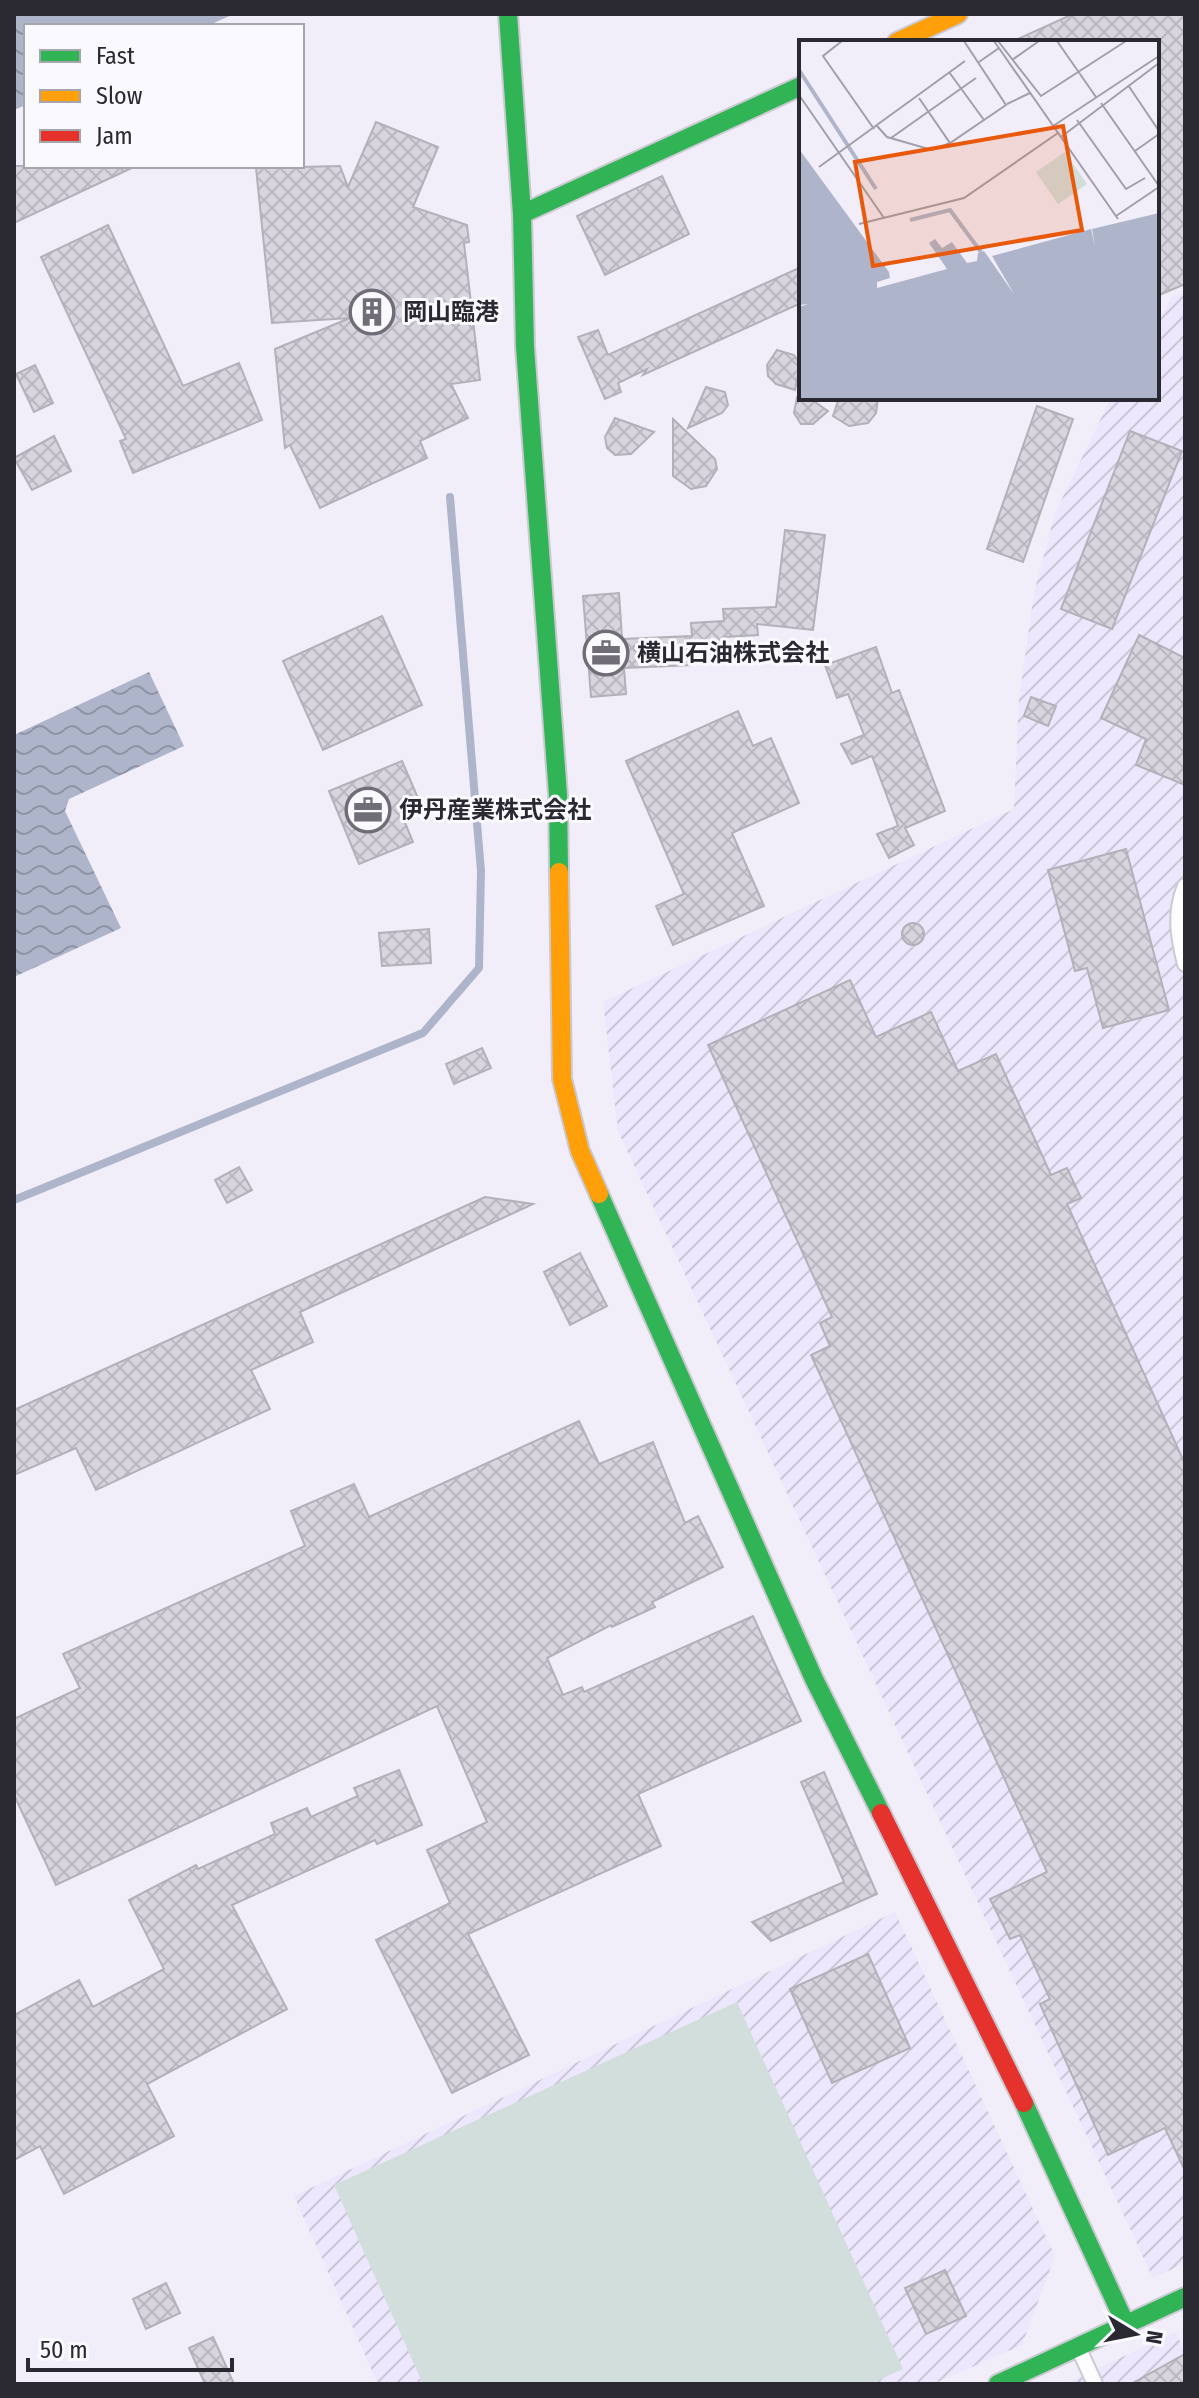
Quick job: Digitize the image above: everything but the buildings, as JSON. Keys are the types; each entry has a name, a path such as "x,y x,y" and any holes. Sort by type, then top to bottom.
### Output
{"street":[{"path":"508,14 522,214 525,347 558,795 562,1079 580,1151 814,1679 1015,2084 1126,2325"},
{"path":"901,40 958,14"},
{"path":"522,214 799,87"},
{"path":"998,2384 1185,2297"}],"lane":[{"path":"1185,886 1178,912 1177,936 1185,964"},
{"path":"1078,2347 1095,2384"}],"shaded area":[{"path":"1185,292 1185,2263 1153,2278 618,1131 603,1002 1014,809 1019,699 1034,593 1055,513 1110,400 1159,400 1159,320 1172,297"},
{"path":"895,1912 1055,2256 1022,2345 933,2384 378,2384 294,2196"},
{"path":"737,2002 903,2369 870,2384 423,2384 334,2185"},
{"path":"1176,2332 1185,2353 1185,2384 1064,2384"}],"water":[{"path":"14,14 234,14 212,24 24,24 24,106 14,110"},
{"path":"149,672 184,746 69,799 65,811 121,928 14,977 14,735"}],"waterway":[{"path":"14,1200 423,1033 479,968 481,871 450,497"}],"traffic: fast":[{"path":"508,14 522,214 525,347 558,795 559,872"},
{"path":"522,214 799,87"},
{"path":"599,1194 814,1679 881,1813"},
{"path":"1024,2103 1126,2325"},
{"path":"998,2384 1185,2297"}],"traffic: slow":[{"path":"901,40 958,14"},
{"path":"559,872 562,1079 580,1151 599,1194"}],"traffic: jam":[{"path":"881,1813 1024,2103"}],"place":[{"name":"岡山臨港","path":"372,312"},
{"name":"横山石油株式会社","path":"606,653"},
{"name":"伊丹産業株式会社","path":"368,810"}]}
